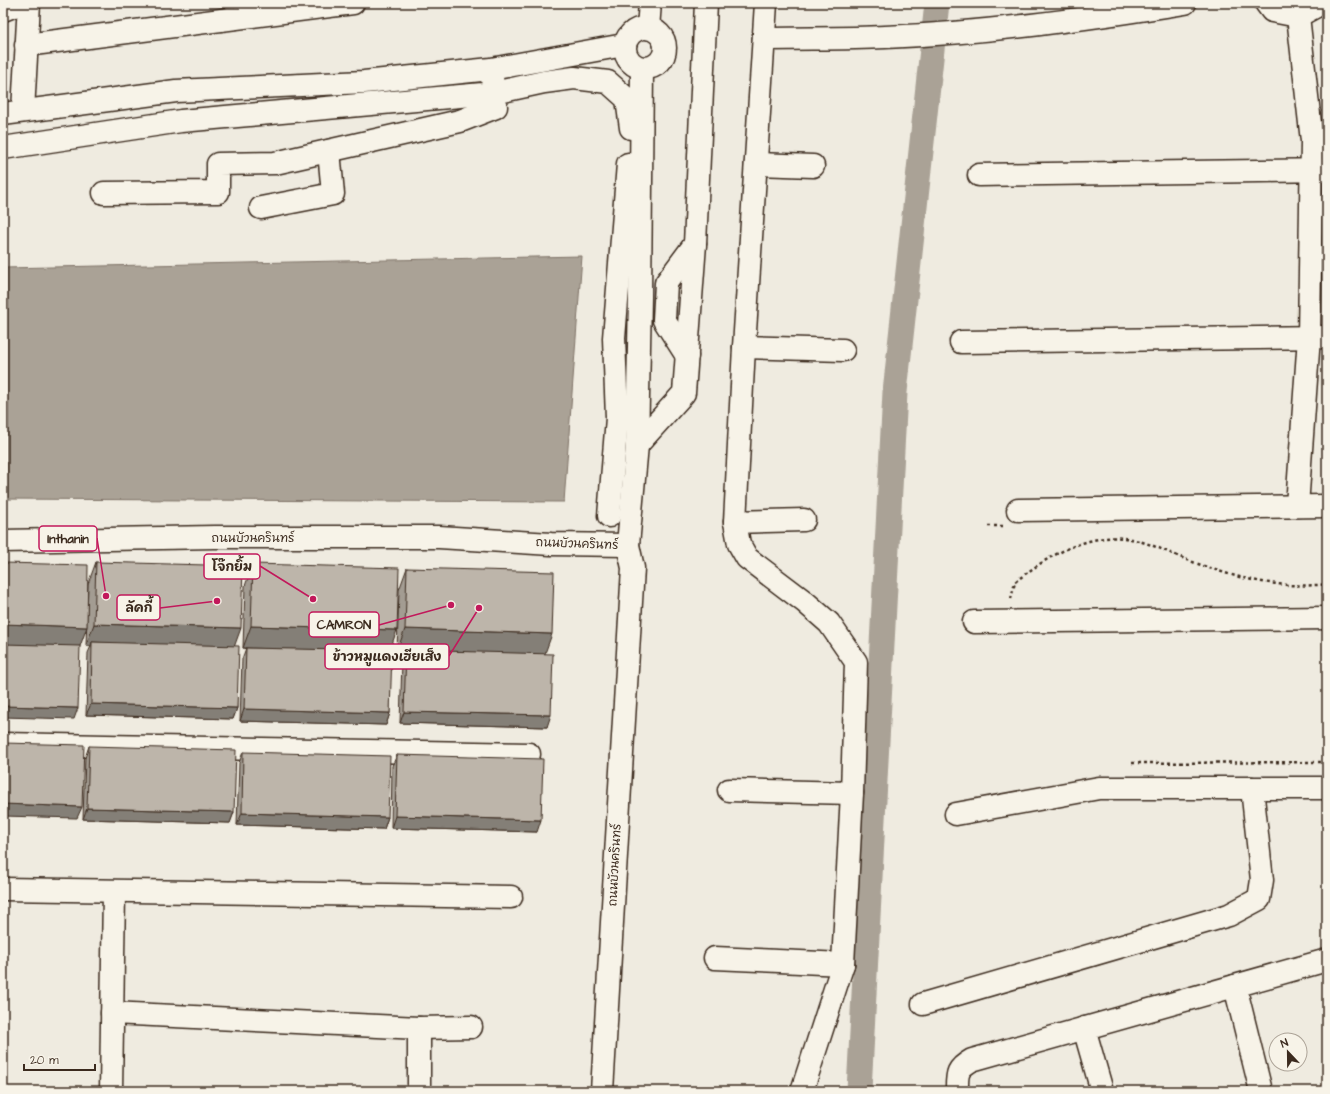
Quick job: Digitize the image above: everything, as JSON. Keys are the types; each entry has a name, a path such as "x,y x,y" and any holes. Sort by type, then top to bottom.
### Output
{"street":[{"path":"3,10 21,3"},
{"path":"29,3 26,45 13,112 176,91 364,82 491,69 624,45"},
{"path":"26,45 354,3"},
{"path":"648,28 650,3"},
{"path":"637,445 684,393 687,356 664,320 666,283 695,244 706,3"},
{"path":"766,3 744,347 735,522 739,544 747,558 805,602 829,623 856,662 852,793 843,964 802,1091"},
{"path":"764,39 886,37 968,31 1091,18 1184,3"},
{"path":"1266,3 1272,11 1298,16 1322,3"},
{"path":"1297,506 1318,337 1319,170 1312,141 1298,16"},
{"path":"640,28 648,28 656,30 662,36 665,43 665,51 657,64 650,68 642,68 634,65 628,60 624,45 627,37 633,32 640,28"},
{"path":"628,545 637,445 642,68"},
{"path":"104,193 218,192 218,164 275,163 460,121 496,107 491,69"},
{"path":"3,148 181,121 494,93 544,82 574,78 608,82 627,99 631,127 614,338 617,418 609,516"},
{"path":"262,208 333,194 329,151"},
{"path":"756,164 813,166"},
{"path":"978,175 1319,170"},
{"path":"961,342 1318,337"},
{"path":"744,347 843,350"},
{"path":"1018,510 1327,506"},
{"path":"735,522 804,520"},
{"name":"ถนนบัวนครินทร์","path":"3,541 439,537 551,544 628,545 633,568 602,1091"},
{"path":"974,622 1327,618"},
{"path":"3,744 530,754"},
{"path":"956,814 1099,788 1327,788"},
{"path":"923,1004 1229,915 1259,899 1262,880 1252,788"},
{"path":"729,790 852,793"},
{"path":"3,889 114,892 510,897"},
{"path":"111,1091 114,892"},
{"path":"715,958 843,964"},
{"path":"957,1091 957,1074 962,1066 972,1060 1327,960"},
{"path":"1235,986 1261,1091"},
{"path":"112,1013 419,1028 471,1027"},
{"path":"419,1028 419,1091"},
{"path":"1084,1028 1102,1091"}],"path":[{"path":"1011,602 1015,582 1049,556 1086,542 1104,539 1130,539 1156,547 1212,570 1252,580 1281,585 1308,586 1327,584"}],"shaded area":[{"path":"582,256 564,502 3,499 3,268"}],"building":[{"path":"96,562 243,566 241,628 94,624"},
{"path":"3,563 88,565 87,627 3,624"},
{"path":"253,564 399,568 397,630 251,626"},
{"path":"407,568 554,572 552,634 405,629"},
{"path":"92,642 239,646 237,708 91,704"},
{"path":"3,644 80,646 78,708 3,706"},
{"path":"246,648 392,651 390,713 244,709"},
{"path":"406,650 553,654 551,715 404,712"},
{"path":"3,743 84,745 82,807 3,804"},
{"path":"89,746 236,750 234,812 87,808"},
{"path":"243,752 390,756 388,817 242,813"},
{"path":"397,755 543,759 541,820 395,816"}],"waterway":[{"path":"859,1091 895,392 937,3"}],"place":[{"name":"Inthanin","path":"106,596"},
{"name":"โจ๊กยิ้ม","path":"313,599"},
{"name":"ลัคกี้","path":"217,601"},
{"name":"CAMRON","path":"451,605"},
{"name":"ข้าวหมูแดงเฮียเส็ง","path":"479,608"}]}
